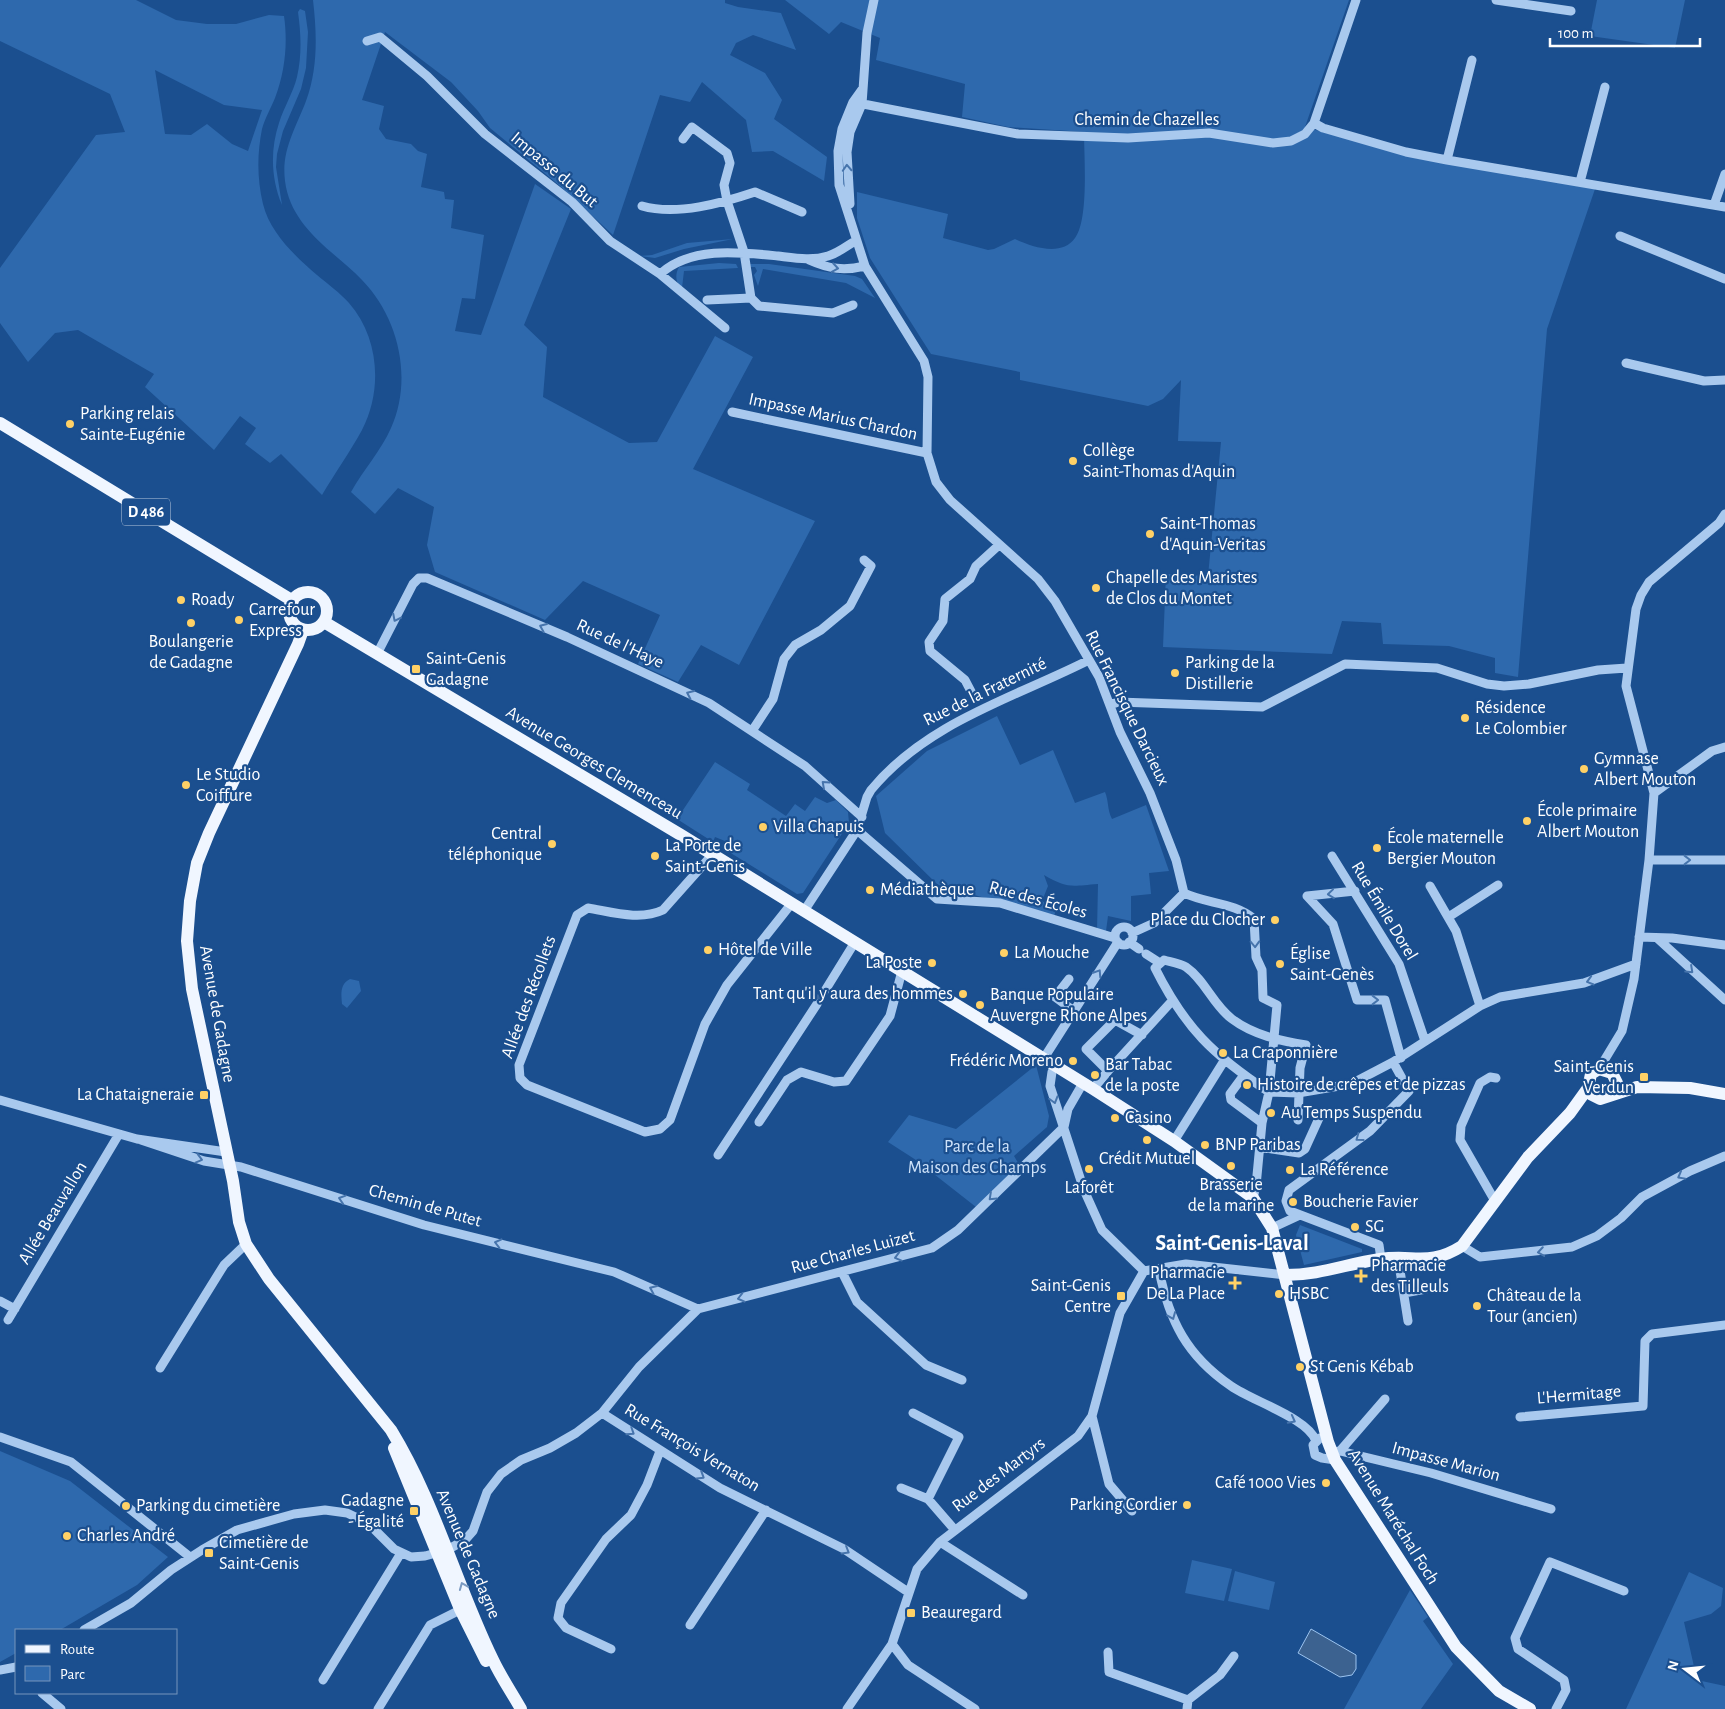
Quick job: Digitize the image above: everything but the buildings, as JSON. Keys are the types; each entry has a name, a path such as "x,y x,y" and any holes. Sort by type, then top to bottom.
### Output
{"main road":[{"name":"D 486","path":"0,423 293,600"},
{"path":"307,592 318,595 327,607 324,622 315,629 302,630 297,627 290,618 290,606 293,600 307,592"},
{"name":"Avenue Georges Clemenceau","path":"324,622 378,652 792,903 1044,1058 1174,1141 1253,1198 1272,1228 1285,1275"},
{"name":"Avenue de Gadagne","path":"302,630 298,644 209,832 197,863 190,901 187,941 192,989 239,1222 246,1244 270,1279 379,1416 442,1552 465,1607 476,1644 505,1693 520,1709"},
{"path":"1637,1087 1599,1069 1588,1079 1592,1093 1604,1099 1637,1087 1690,1088 1725,1094"},
{"path":"1612,1095 1616,1087 1614,1076"},
{"path":"1285,1275 1312,1274 1381,1259 1426,1260 1447,1255 1462,1246 1528,1157 1592,1093"},
{"name":"Avenue Maréchal Foch","path":"1285,1275 1321,1438 1336,1454 1456,1647 1499,1691 1530,1709"}],"street":[{"name":"Rue Francisque Darcieux","path":"874,0 867,33 863,88 858,103 842,129 838,168 839,185 850,217 855,241 865,266 924,361 928,377 927,453 930,469 942,492 1047,590 1089,660 1163,822 1176,860 1184,893"},
{"path":"1356,0 1314,123 1324,128 1406,152 1725,207"},
{"path":"1496,0 1550,4 1571,11"},
{"name":"Impasse du But","path":"367,41 380,37 428,76 485,134 572,202 610,240 660,274 725,328"},
{"path":"1447,160 1472,60"},
{"path":"1580,182 1605,87"},
{"name":"Chemin de Chazelles","path":"858,103 1008,132 1044,136 1128,138 1209,133 1273,143 1291,141 1305,134 1314,123"},
{"path":"683,139 692,127 727,154 730,163 724,185 727,201 744,252 752,298 759,306 770,309 833,313 853,305"},
{"path":"1714,205 1725,174"},
{"path":"642,206 656,210 719,204 755,192 802,212"},
{"path":"1620,236 1725,278"},
{"path":"660,274 671,264 686,257 744,252 807,259 830,256 855,241"},
{"path":"807,259 825,267 843,270 865,266"},
{"path":"707,300 752,298"},
{"path":"1626,364 1704,381 1725,380"},
{"name":"Impasse Marius Chardon","path":"732,412 927,453"},
{"path":"1599,1069 1622,1031 1636,964 1649,860 1654,793 1626,696 1626,668 1631,632 1641,595 1650,582 1666,566 1719,523 1725,514"},
{"path":"975,700 965,680 930,651 929,642 943,621 945,599 970,579 976,566 999,545"},
{"path":"752,731 774,699 784,659 796,645 821,630 850,606 871,566 864,560"},
{"name":"Rue de l'Haye","path":"378,652 413,584 420,578 427,578 567,637 709,703 805,766 862,817"},
{"name":"Rue de la Fraternité","path":"804,911 857,830 866,797 886,772 923,741 939,731 1089,660"},
{"path":"1110,705 1118,702 1262,707 1345,664 1436,668 1486,684 1504,686 1529,684 1598,670 1626,668"},
{"path":"1654,793 1712,752 1725,746"},
{"name":"Rue des Écoles","path":"857,830 937,899 1000,904 1117,940"},
{"name":"Allée des Récollets","path":"712,855 663,910 655,914 632,915 588,908 578,915 519,1064 520,1078 526,1085 646,1132 660,1129 670,1120 704,1024 727,985 792,903"},
{"name":"Rue Émile Dorel","path":"1332,856 1356,891 1400,964 1425,1041"},
{"path":"1649,860 1725,860"},
{"path":"1450,916 1498,885"},
{"path":"1430,886 1450,916 1480,1006"},
{"path":"1356,891 1307,896 1333,924 1357,1000 1385,1000 1397,1060 1409,1091 1370,1131 1289,1190 1286,1201 1290,1211 1379,1245 1381,1259"},
{"path":"1117,940 1125,944 1154,923 1184,893 1197,900 1222,904 1248,914 1254,919 1256,957 1262,970 1263,998 1277,1005 1269,1092 1262,1123 1256,1186 1253,1198"},
{"path":"1044,1058 1117,940 1117,930 1121,927 1129,929 1131,938 1143,952 1162,961 1185,966 1195,974 1217,1005 1233,1020 1275,1039 1306,1045 1298,1093 1298,1120"},
{"path":"1638,937 1672,938 1725,945"},
{"path":"1656,938 1725,1000"},
{"path":"826,989 855,942"},
{"path":"1162,961 1155,968 1172,1001 1190,1027 1224,1061 1269,1092 1298,1093 1351,1084 1397,1060 1480,1006 1506,994 1584,984 1636,964"},
{"path":"759,1122 787,1080 801,1072 834,1082 846,1081 890,1016 902,971"},
{"path":"1069,979 1055,997 1074,1010"},
{"name":"Rue Charles Luizet","path":"698,1309 932,1248 943,1241 1064,1127 1068,1109 1088,1086 1108,1070 1142,1035 1172,1001"},
{"path":"718,1155 818,1004"},
{"path":"1108,1070 1086,1049 1115,1020 1142,1035"},
{"path":"1612,1049 1614,1076"},
{"path":"1174,1141 1224,1061"},
{"path":"1055,1066 1050,1086 1084,1190 1102,1230 1144,1270 1159,1270 1186,1264 1285,1275"},
{"path":"1244,1076 1230,1094 1231,1100 1262,1123"},
{"path":"1496,1078 1490,1077 1480,1083 1461,1126 1460,1140 1496,1201"},
{"name":"Chemin de Putet","path":"0,1100 141,1140 192,1158 241,1167 424,1225 614,1272 698,1309"},
{"path":"1259,1147 1299,1152 1305,1149 1320,1116"},
{"name":"Allée Beauvallon","path":"8,1320 119,1134"},
{"name":"Chemin de Putet","path":"141,1140 226,1152"},
{"path":"1462,1246 1480,1258 1572,1247 1597,1236 1621,1218 1642,1197 1690,1171 1725,1156"},
{"path":"1272,1228 1300,1215"},
{"path":"160,1368 224,1265 246,1244"},
{"path":"1398,1258 1408,1320"},
{"name":"Rue des Martyrs","path":"848,1709 892,1644 908,1592 918,1569 940,1542 1078,1436 1092,1416 1120,1313 1144,1270"},
{"path":"1159,1270 1166,1300 1180,1334 1194,1356 1232,1388 1308,1428 1321,1438"},
{"path":"842,1272 857,1302 926,1365 962,1380"},
{"path":"1404,1293 1426,1289"},
{"path":"0,1301 15,1309"},
{"path":"86,1629 131,1603 190,1557 237,1530 260,1522 306,1512 326,1510 347,1513 368,1523 401,1553 415,1557 442,1552 465,1540 473,1531 487,1492 501,1474 521,1460 550,1448 576,1433 602,1413 639,1367 698,1309"},
{"name":"L'Hermitage","path":"1520,1417 1643,1406 1644,1341 1652,1334 1725,1325"},
{"path":"1336,1454 1385,1399"},
{"name":"Rue François Vernaton","path":"602,1413 720,1488 844,1549 908,1592"},
{"path":"913,1413 960,1436 928,1499"},
{"path":"1092,1416 1109,1484 1132,1510"},
{"path":"0,1437 71,1462 190,1557"},
{"path":"611,1649 566,1628 558,1618 561,1604 606,1539 631,1515 647,1485 660,1451"},
{"name":"Impasse Marion","path":"1336,1454 1431,1473 1551,1509"},
{"path":"901,1488 928,1499 954,1530"},
{"name":"Rue François Vernaton","path":"690,1625 766,1510"},
{"path":"940,1542 1023,1595"},
{"path":"323,1680 401,1553"},
{"path":"1556,1709 1566,1690 1564,1680 1518,1649 1515,1638 1550,1562 1624,1591"},
{"path":"378,1709 430,1625 465,1607"},
{"path":"892,1644 908,1665 975,1709"},
{"path":"1108,1652 1109,1672 1188,1704 1220,1674 1234,1656"},
{"path":"0,1670 15,1666"},
{"path":"43,1694 61,1709"}],"green space":[{"path":"0,0 136,0 176,20 207,24 236,24 269,15 284,16 286,47 283,68 275,98 262,129 259,148 258,166 263,204 271,225 285,244 345,299 359,317 367,332 375,364 373,398 369,414 362,430 322,495 281,454 270,463 245,444 256,428 240,416 214,450 145,387 154,374 78,330 55,333 28,362 0,323 0,268 96,135 125,132 110,94 0,41","holes":["155,70 224,105 262,110 248,151 232,144 207,124 191,135 165,134"]},
{"path":"313,0 725,0 725,3 738,7 781,13 796,50 753,35 736,43 730,55 765,73 782,100 774,119 827,157 824,181 773,151 752,152 746,120 702,82 690,102 660,95 613,235 560,186 490,128 478,111 451,82 385,32 362,100 384,106 379,129 386,139 411,144 418,151 427,154 421,187 444,192 445,199 454,200 451,228 484,235 475,299 462,298 455,331 481,335 535,184 571,209 524,325 547,347 543,397 629,443 657,442 715,336 753,357 693,469 815,521 739,665 701,645 678,682 638,664 660,615 583,581 545,620 435,572 427,545 434,507 398,488 375,514 351,492 391,428 398,409 401,390 401,370 399,350 393,331 375,295 301,221 287,192 284,170 287,149 310,89 315,64 316,39"},
{"path":"785,0 1349,0 1305,127 1415,158 1595,189 1547,329 1518,677 1495,673 1495,658 1449,646 1383,644 1381,623 1342,621 1332,654 1163,647 1166,574 1208,576 1221,442 1178,441 1181,380 1163,399 1148,406 1020,380 1020,372 931,354 870,258 857,218 857,192 948,214 943,238 988,250 1015,239 1046,249 1063,247 1075,238 1082,217 1085,187 1084,132 1008,127 962,117 965,84 876,60 880,38 841,22 829,34"},
{"path":"1597,0 1685,0 1675,48 1590,36"},
{"path":"300,9 305,11 308,32 306,68 301,89 283,131 277,154 276,167 282,205 274,175 273,154 279,123 299,69 301,44 298,12"},
{"path":"733,239 684,249 655,258 640,256 652,255 687,243"},
{"path":"719,263 736,264 738,268 684,271 682,288 678,284 676,275 679,267"},
{"path":"750,264 769,264 855,276 862,279 875,298 846,283 763,269 758,286 754,275 757,271 755,267 750,267"},
{"path":"997,716 1020,765 1053,750 1075,803 1105,792 1112,819 1146,805 1169,871 1149,873 1151,894 1131,896 1131,921 1108,916 1106,931 1097,931 1098,884 1070,886 1059,883 1044,875 1048,886 1042,901 1056,909 1054,917 938,885 885,833 876,796 927,751"},
{"path":"715,762 750,784 747,790 786,816 795,804 805,811 815,797 827,803 836,800 848,812 849,823 803,893 797,894 721,847 725,841 715,837 713,842 677,819"},
{"path":"350,979 359,981 361,991 347,1008 342,1004 341,993 344,984"},
{"name":"Parc de la Maison des Champs","path":"1036,1065 1049,1116 1047,1127 1014,1156 1020,1166 976,1207 916,1160 888,1142 909,1115 956,1129"},
{"path":"1300,1225 1362,1249 1362,1252 1304,1265 1296,1235"},
{"path":"0,1451 70,1481 168,1557 137,1585 62,1629 15,1629 15,1654 0,1662"},
{"path":"1192,1560 1232,1569 1224,1601 1185,1593"},
{"path":"1235,1571 1275,1582 1269,1610 1228,1601"},
{"path":"1689,1572 1723,1588 1721,1606 1711,1614 1684,1622 1697,1680 1725,1686 1725,1709 1626,1709"},
{"path":"1410,1590 1428,1617 1423,1621 1453,1664 1421,1709 1344,1709"}],"shaded area":[{"path":"1311,1629 1356,1655 1356,1669 1352,1675 1340,1677 1298,1653"}],"tunnel":[{"path":"817,1004 826,989"}],"place":[{"name":"Parking relais Sainte-Eugénie","path":"70,424"},
{"name":"Collège Saint-Thomas d'Aquin","path":"1073,461"},
{"name":"Saint-Thomas d'Aquin-Veritas","path":"1150,534"},
{"name":"Chapelle des Maristes de Clos du Montet","path":"1096,588"},
{"name":"Roady","path":"181,600"},
{"name":"Carrefour Express","path":"239,620"},
{"name":"Boulangerie de Gadagne","path":"191,623"},
{"name":"Saint-Genis Gadagne","path":"416,669"},
{"name":"Parking de la Distillerie","path":"1175,673"},
{"name":"Résidence Le Colombier","path":"1465,718"},
{"name":"Gymnase Albert Mouton","path":"1584,769"},
{"name":"Le Studio Coiffure","path":"186,785"},
{"name":"École primaire Albert Mouton","path":"1527,821"},
{"name":"Villa Chapuis","path":"763,827"},
{"name":"Central téléphonique","path":"552,844"},
{"name":"École maternelle Bergier Mouton","path":"1377,848"},
{"name":"La Porte de Saint-Genis","path":"655,856"},
{"name":"Médiathèque","path":"870,890"},
{"name":"Place du Clocher","path":"1275,920"},
{"name":"Hôtel de Ville","path":"708,950"},
{"name":"La Mouche","path":"1004,953"},
{"name":"La Poste","path":"932,963"},
{"name":"Église Saint-Genès","path":"1280,964"},
{"name":"Tant qu'il y aura des hommes","path":"963,994"},
{"name":"Banque Populaire Auvergne Rhone Alpes","path":"980,1005"},
{"name":"La Craponnière","path":"1223,1053"},
{"name":"Frédéric Moreno","path":"1073,1061"},
{"name":"Bar Tabac de la poste","path":"1095,1075"},
{"name":"Saint-Genis Verdun","path":"1644,1077"},
{"name":"Histoire de crêpes et de pizzas","path":"1247,1085"},
{"name":"La Chataigneraie","path":"204,1095"},
{"name":"Au Temps Suspendu","path":"1271,1113"},
{"name":"Casino","path":"1115,1118"},
{"name":"Crédit Mutuel","path":"1147,1140"},
{"name":"BNP Paribas","path":"1205,1145"},
{"name":"Brasserie de la marine","path":"1231,1166"},
{"name":"Laforêt","path":"1089,1169"},
{"name":"La Référence","path":"1290,1170"},
{"name":"Boucherie Favier","path":"1293,1202"},
{"name":"SG","path":"1355,1227"},
{"name":"Pharmacie des Tilleuls","path":"1361,1276"},
{"name":"Pharmacie De La Place","path":"1235,1283"},
{"name":"HSBC","path":"1279,1294"},
{"name":"Saint-Genis Centre","path":"1121,1296"},
{"name":"Château de la Tour (ancien)","path":"1477,1306"},
{"name":"St Genis Kébab","path":"1300,1367"},
{"name":"Café 1000 Vies","path":"1326,1483"},
{"name":"Parking Cordier","path":"1187,1505"},
{"name":"Parking du cimetière","path":"126,1506"},
{"name":"Gadagne - Égalité","path":"414,1511"},
{"name":"Charles André","path":"67,1536"},
{"name":"Cimetière de Saint-Genis","path":"209,1553"},
{"name":"Beauregard","path":"911,1613"}],"district":[{"name":"Saint-Genis-Laval","path":"1232,1243"}]}
